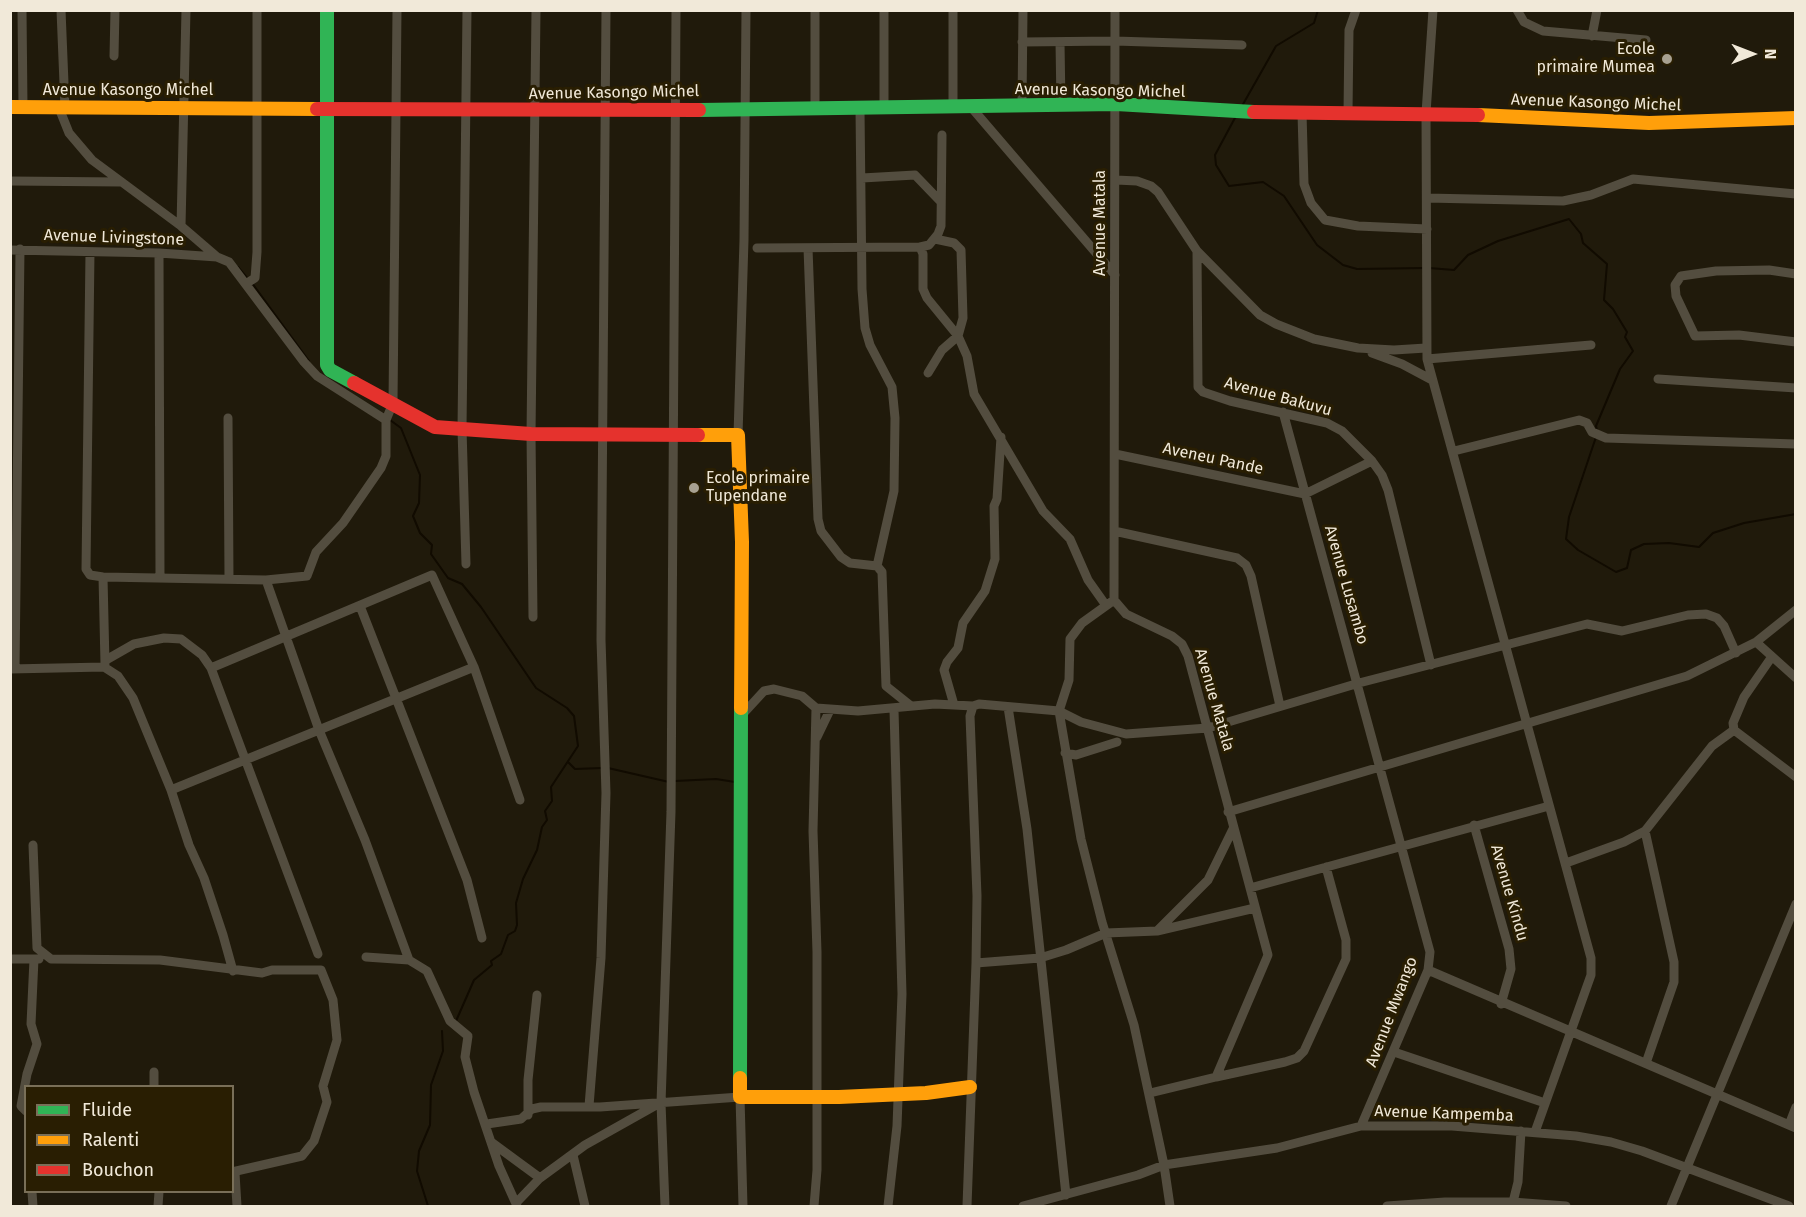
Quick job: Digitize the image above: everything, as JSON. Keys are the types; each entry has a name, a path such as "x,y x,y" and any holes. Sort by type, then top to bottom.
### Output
{"street":[{"path":"17,107 22,10"},
{"path":"61,10 62,108 69,133 92,160 181,226 217,257 230,262 251,280 304,362 317,376 390,412 426,424 531,434 738,435"},
{"path":"114,56 115,10"},
{"path":"181,226 186,10"},
{"path":"251,280 257,240 257,10"},
{"path":"327,10 327,365 339,377 390,412"},
{"path":"90,252 86,569 90,574 103,577 160,576 266,580 307,576 316,552 343,523 381,468 386,456 390,412 397,10"},
{"path":"466,564 462,429 467,10"},
{"path":"533,617 531,434 536,10"},
{"path":"589,1106 601,958 606,793 602,640 602,433 606,10"},
{"path":"665,1206 661,1103 671,812 671,434 676,10"},
{"path":"743,1206 740,1097 742,496 738,435 744,240 746,10"},
{"path":"815,10 815,109"},
{"path":"884,10 884,108"},
{"path":"953,10 953,107"},
{"path":"1022,105 1023,10"},
{"name":"Avenue Matala","path":"1115,10 1115,454 1114,531 1109,602 1126,614 1172,636 1182,644 1188,656 1268,955 1216,1077"},
{"path":"1348,114 1349,30 1356,10"},
{"path":"1433,10 1426,113 1427,359 1507,644 1591,958 1591,975 1535,1132"},
{"path":"1517,10 1519,17 1533,28 1646,40"},
{"path":"1592,36 1597,10"},
{"path":"1022,42 1115,41 1242,45"},
{"path":"1060,42 1061,105"},
{"name":"Avenue Kasongo Michel","path":"17,107 604,111 675,108 860,109 1116,104 1217,111 1426,113 1649,123 1796,118"},
{"path":"971,107 1115,275"},
{"path":"860,109 865,328 870,345 892,387 895,418 894,491 877,566"},
{"path":"1302,113 1304,184 1311,203 1326,220 1358,226 1427,229"},
{"path":"757,248 920,247 929,245 935,239 941,226 942,135"},
{"path":"862,178 915,175 940,202"},
{"path":"1427,198 1563,201 1591,195 1633,179 1796,194"},
{"path":"1116,180 1137,181 1151,186 1162,198 1197,251 1260,315 1276,324 1314,339 1358,348 1394,351 1426,348"},
{"path":"10,181 122,182"},
{"path":"928,373 942,350 958,336 963,318 961,250 954,243 935,239"},
{"path":"920,247 923,289 927,298 958,336 967,356 974,394 1043,511 1070,539 1088,580 1109,602 1082,623 1070,639 1069,680 1059,711 1081,839 1134,1025 1150,1093 1170,1206"},
{"path":"808,248 810,371 821,531 841,557 850,563 877,566 882,572 886,686 911,706"},
{"path":"15,249 13,669 105,663 134,644 164,638 190,643 211,668 318,954"},
{"name":"Avenue Livingstone","path":"15,249 217,257"},
{"name":"Avenue Bakuvu","path":"1197,251 1198,387 1203,392 1230,401 1283,412 1335,427 1372,461 1382,475 1388,490 1431,664"},
{"path":"159,253 160,576"},
{"path":"1796,274 1769,270 1716,271 1681,276 1675,285 1676,296 1695,336 1738,335 1796,342"},
{"path":"1427,359 1591,345"},
{"path":"1358,348 1402,364 1432,380"},
{"path":"1658,379 1796,388"},
{"name":"Avenue Lusambo","path":"1283,412 1359,683 1379,767"},
{"path":"228,417 229,579"},
{"path":"1454,451 1579,420 1587,423 1592,432 1606,438 1796,444"},
{"path":"954,705 944,670 946,662 958,648 963,623 985,591 995,559 994,506 1001,437"},
{"name":"Aveneu Pande","path":"1115,454 1305,494"},
{"path":"1305,494 1372,461"},
{"path":"1114,531 1237,558 1246,565 1251,576 1280,706"},
{"path":"211,668 430,575 435,576 474,667 520,800"},
{"path":"103,577 105,663 118,676 132,698 171,790 189,845 204,878 224,935 233,971"},
{"path":"266,580 319,730 365,840 409,960"},
{"path":"360,606 467,880 482,938"},
{"path":"1228,812 1687,676 1756,642 1796,610"},
{"path":"741,717 764,692 774,689 802,696 816,708 830,710 894,710 911,706 973,706 979,704 1059,711 1080,722 1126,734 1208,728 1359,683 1587,624 1622,631 1688,615 1706,614 1716,618 1724,626 1736,653"},
{"path":"1756,642 1771,658 1796,678"},
{"path":"1771,658 1744,697 1732,723 1734,730 1796,777"},
{"path":"171,790 474,667"},
{"path":"967,1206 977,896 970,716 973,706"},
{"path":"1008,706 1027,829 1066,1195"},
{"path":"814,1206 817,1170 814,743 816,708"},
{"path":"814,743 830,710"},
{"path":"888,1206 899,1092 902,966 894,710"},
{"path":"1566,863 1624,842 1645,831 1712,746 1734,730"},
{"path":"1065,753 1076,755 1117,742"},
{"name":"Avenue Mwango","path":"1360,1126 1428,970 1430,952 1379,767"},
{"path":"1250,888 1549,806"},
{"name":"Avenue Kindu","path":"1474,825 1511,960 1502,1004"},
{"path":"1157,931 1208,880 1233,828"},
{"path":"1645,831 1674,962 1674,982 1646,1063"},
{"path":"33,845 37,948 51,958"},
{"path":"1150,1093 1291,1060 1304,1051 1346,959 1346,940 1326,867"},
{"path":"1671,1206 1796,904"},
{"path":"976,963 1040,957 1066,950 1106,933 1157,931 1255,908"},
{"path":"366,957 409,960 427,971 450,1022 468,1036 465,1057 491,1142 517,1205 540,1178 585,1145 661,1103"},
{"path":"10,959 160,960 262,974 272,970 321,970 333,1000 337,1029 335,1052 323,1086 327,1102 310,1148 302,1156 234,1173 237,1206"},
{"path":"26,1085 37,1044 31,1023 34,959"},
{"path":"1428,970 1502,1004 1646,1063 1792,1127 1796,1107"},
{"path":"528,1115 528,1080 537,995"},
{"path":"1394,1052 1545,1103"},
{"path":"154,1072 154,1085"},
{"path":"487,1124 521,1119 532,1109 541,1107 661,1103 740,1097 839,1097 899,1092 927,1093 970,1087"},
{"path":"10,1106 23,1108"},
{"name":"Avenue Kampemba","path":"1023,1206 1051,1203 1066,1195 1164,1165 1277,1148 1360,1126 1452,1126 1535,1132 1611,1142 1688,1167 1789,1206"},
{"path":"1512,1204 1518,1182 1521,1131"},
{"path":"491,1142 540,1178"},
{"path":"573,1155 585,1206"},
{"path":"1387,1206 1445,1202 1566,1206"}],"waterway":[{"path":"1242,106 1276,46 1314,23 1318,10"},
{"path":"1236,116 1215,155 1216,165 1229,186 1263,182 1284,196 1317,245 1343,265 1357,269 1424,268"},
{"path":"1429,268 1454,270 1468,255 1498,241 1569,219 1581,234 1583,243 1607,264 1604,300 1613,309 1627,332 1625,337 1633,351 1620,369 1596,426 1597,431"},
{"path":"238,267 248,279"},
{"path":"252,283 309,361"},
{"path":"390,420 401,428 420,475 419,503 413,516 420,533 432,545 431,554 448,578 462,584 481,607 536,688 567,708 574,716 578,746 551,787 552,801 545,811 547,820 542,827 537,850 523,879 516,903 515,931 508,935 501,954 491,961 492,965 474,980 456,1021"},
{"path":"1596,437 1569,517 1566,539 1578,550 1616,572 1627,568 1631,550 1644,544 1669,543 1699,547 1713,533 1744,523 1796,514"},
{"path":"568,762 575,769 602,768"},
{"path":"608,768 669,782"},
{"path":"675,781 716,779 735,782"},
{"path":"428,1206 417,1171 419,1151 430,1125 431,1085 443,1051 442,1031"}],"traffic: fast":[{"path":"327,10 327,365 330,370 354,383"},
{"path":"699,110 1116,104 1254,112"},
{"path":"740,1078 741,708"}],"traffic: slow":[{"path":"10,107 317,109"},
{"path":"1478,115 1649,123 1796,118"},
{"path":"698,435 738,435 742,542 741,708"},
{"path":"740,1078 740,1097 839,1097 926,1093 970,1087"}],"traffic: jam":[{"path":"317,109 699,110"},
{"path":"1254,112 1478,115"},
{"path":"354,383 435,427 531,434 698,435"}],"place":[{"name":"Ecole primaire Mumea","path":"1667,59"},
{"name":"Ecole primaire Tupendane","path":"694,488"}]}
